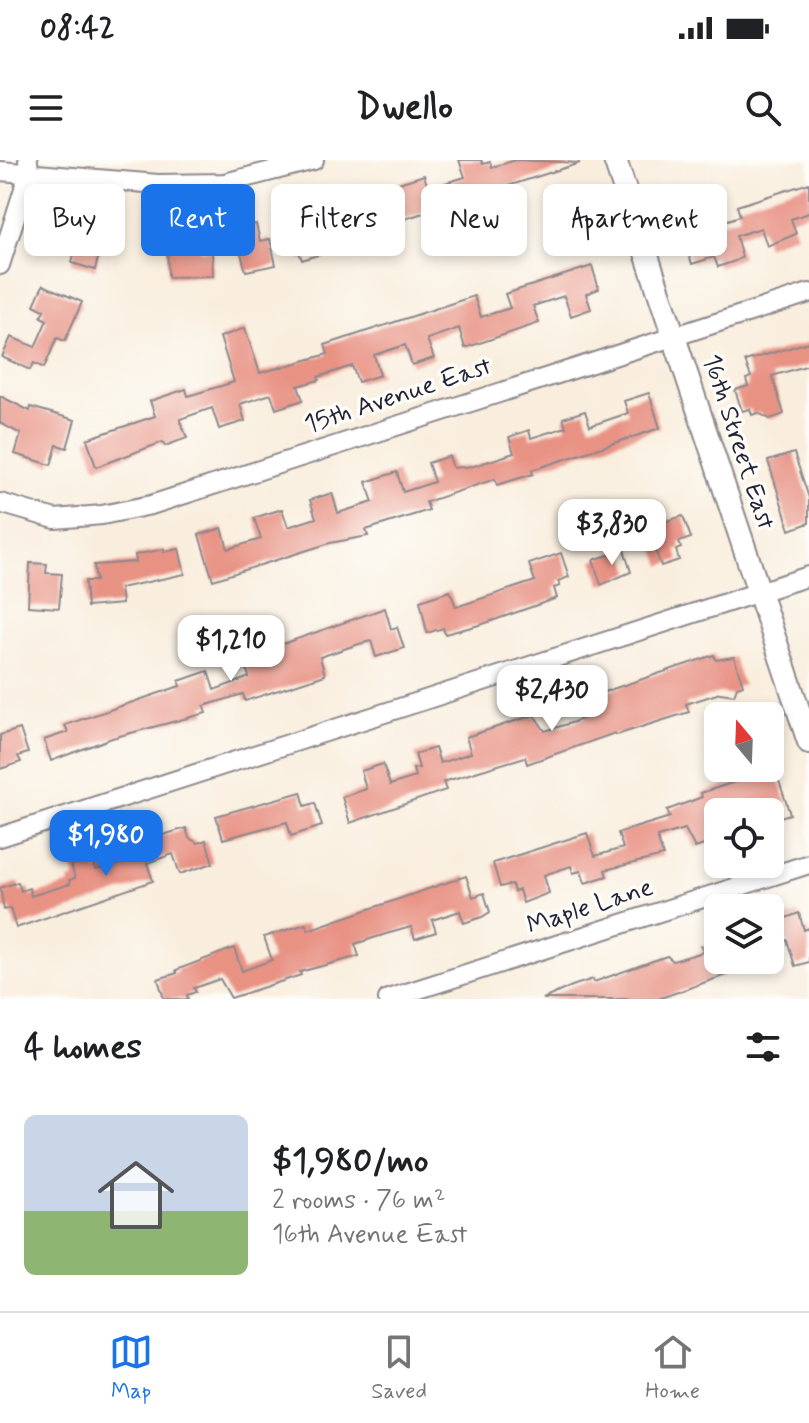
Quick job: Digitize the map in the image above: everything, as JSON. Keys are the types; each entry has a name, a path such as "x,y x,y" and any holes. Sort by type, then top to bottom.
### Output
{"street":[{"path":"0,171 29,166 158,184 225,183 314,160"},
{"name":"16th Street East","path":"615,160 809,742"},
{"path":"0,265 29,166"},
{"name":"15th Avenue East","path":"0,503 55,519 102,515 151,505 809,293"},
{"path":"0,837 809,576"},
{"name":"Maple Lane","path":"388,999 809,864"}],"building":[{"path":"459,160 481,160 483,164 490,162 492,167 516,160 580,163 514,184 441,184 465,177"},
{"path":"424,175 427,184 421,184 421,214 405,219 405,184 396,184"},
{"path":"809,183 809,213 791,219 796,234 767,246 761,228 736,236 742,257 735,261 718,267 714,257 692,264 689,256 727,256 727,220 740,216 737,206"},
{"path":"255,224 260,241 270,239 271,256 274,256 276,265 246,271 242,256 255,256"},
{"path":"74,256 99,256 95,270 72,263"},
{"path":"168,256 212,256 213,276 168,277"},
{"path":"592,266 599,289 586,294 591,309 571,316 564,296 533,306 539,323 465,348 459,328 427,339 434,358 412,365 405,345 374,355 380,375 358,382 352,366 318,377 319,380 298,386 303,400 276,409 271,394 240,404 245,421 219,429 212,408 180,419 187,438 165,446 163,442 96,467 87,439 155,416 150,401 186,389 188,396 234,382 220,337 245,328 260,373 328,354 325,345 474,296 481,317 510,308 505,294"},
{"path":"43,285 82,302 65,341 57,338 44,368 34,363 30,370 2,357 11,337 35,347 47,320 41,317 44,310 34,305"},
{"path":"809,342 809,365 772,376 784,414 770,419 758,413 752,415 750,409 742,411 735,390 748,386 746,379 751,377 745,361"},
{"path":"649,393 660,428 532,470 533,474 497,485 495,479 426,502 429,510 366,530 368,536 330,543 213,580 199,535 222,528 228,549 261,539 254,518 282,509 288,527 316,518 310,500 332,493 338,513 373,502 366,482 397,472 403,492 434,482 428,463 449,456 453,468 474,466 514,453 509,437 529,430 531,438 566,427 563,418 585,411 590,426 628,413 624,401"},
{"path":"0,396 30,411 31,407 75,420 67,448 57,445 51,465 15,454 21,434 0,423"},
{"path":"794,453 809,498 809,523 790,530 768,461"},
{"path":"683,516 691,538 679,542 681,548 676,550 679,560 661,566 647,527"},
{"path":"164,549 164,552 179,549 185,574 120,588 122,604 87,607 85,581 96,581 94,565 136,562 135,555"},
{"path":"624,550 631,572 601,585 593,560"},
{"path":"561,553 569,577 558,581 560,586 554,588 557,598 483,624 445,634 443,628 427,633 420,601 450,591 456,607 535,581 529,564"},
{"path":"30,563 47,564 46,573 62,574 59,608 28,606"},
{"path":"385,608 391,629 397,627 404,648 376,657 371,641 359,644 320,657 325,675 245,701 243,694 204,706 206,713 112,738 51,761 44,740 68,732 65,725 180,686 179,681 208,671 214,690 239,681 249,677 243,658"},
{"path":"714,655 716,660 734,657 743,685 737,687 734,695 720,693 686,704 689,712 615,733 527,764 525,757 443,782 446,790 350,823 342,797 366,789 361,771 383,764 390,785 415,777 413,769 419,768 415,754 435,748 440,763 471,753 466,737 534,715 545,731 574,722 586,717 583,707 588,705 586,698"},
{"path":"20,729 28,753 18,756 21,762 0,769 0,735"},
{"path":"735,782 779,782 790,814 784,816 784,798 704,798 704,845 695,848 685,829 657,837 663,856 605,870 607,876 585,883 581,871 573,873 571,866 544,875 549,893 523,903 519,890 514,892 512,884 500,887 493,863 587,833 595,856 623,848 618,833 670,817 667,810 702,797 701,793"},
{"path":"301,792 305,806 315,803 322,826 291,836 287,822 223,839 216,816"},
{"path":"186,828 189,838 198,843 206,840 213,863 180,874 173,854 147,863 153,881 16,928 10,908 4,910 0,888 18,882 21,891 29,888 31,896 70,884 69,880 75,878 71,865 92,859 96,870 124,862 120,848"},
{"path":"466,876 473,897 484,893 490,912 482,917 464,923 460,911 432,920 436,932 415,939 411,927 355,944 359,956 300,972 301,975 231,998 220,979 194,988 196,992 187,995 188,999 164,999 158,979 177,973 176,970 234,948 242,971 272,960 264,937 306,924 308,930"},
{"path":"799,913 804,930 809,928 809,962 795,966 787,940 784,941 784,919"},
{"path":"704,945 704,974 729,974 658,999 543,999 572,986 593,979 594,982 667,956 673,961 703,952 701,946"}]}
